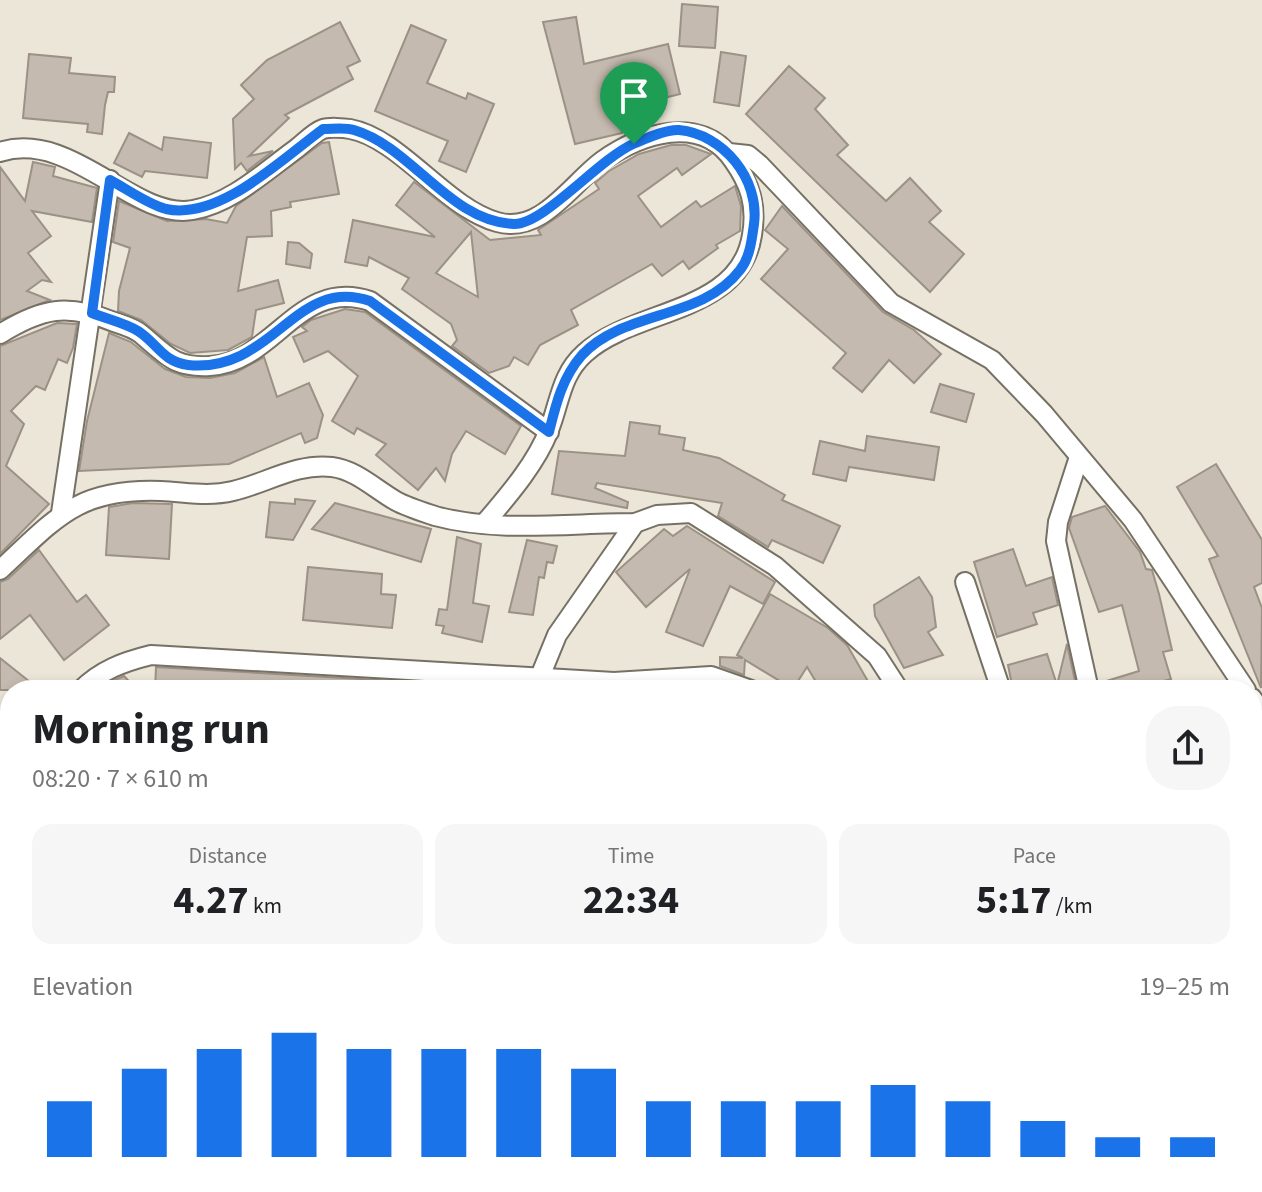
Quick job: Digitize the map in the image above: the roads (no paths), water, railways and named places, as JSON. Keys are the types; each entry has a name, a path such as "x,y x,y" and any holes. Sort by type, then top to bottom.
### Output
{"street":[{"path":"0,152 20,146 44,149 164,208 189,211 231,196 323,129 350,129 374,138 473,211 497,223 518,224 538,217 602,161 634,144 676,130 707,136 729,153 749,182 755,216 750,246 741,270 705,298 613,332 583,354 562,384 549,432 510,493 484,524"},
{"path":"729,153 748,155 760,165 891,303 992,360 1133,520 1239,680"},
{"path":"61,513 110,180"},
{"path":"0,334 29,316 56,309 92,313 139,332 162,355 184,364 210,366 234,362 305,310 331,296 353,295 370,301 549,432"},
{"path":"1079,457 1058,522 1056,541 1087,680"},
{"path":"0,570 61,513 91,498 123,490 205,496 234,491 303,466 335,467 367,481 397,502 436,516 484,524 635,523 657,515 691,513 775,566 877,656 893,680"},
{"path":"539,679 557,635 635,523"},
{"path":"965,582 998,680"},
{"path":"91,680 121,663 151,655 564,680"},
{"path":"646,680 711,676 722,680"}]}
